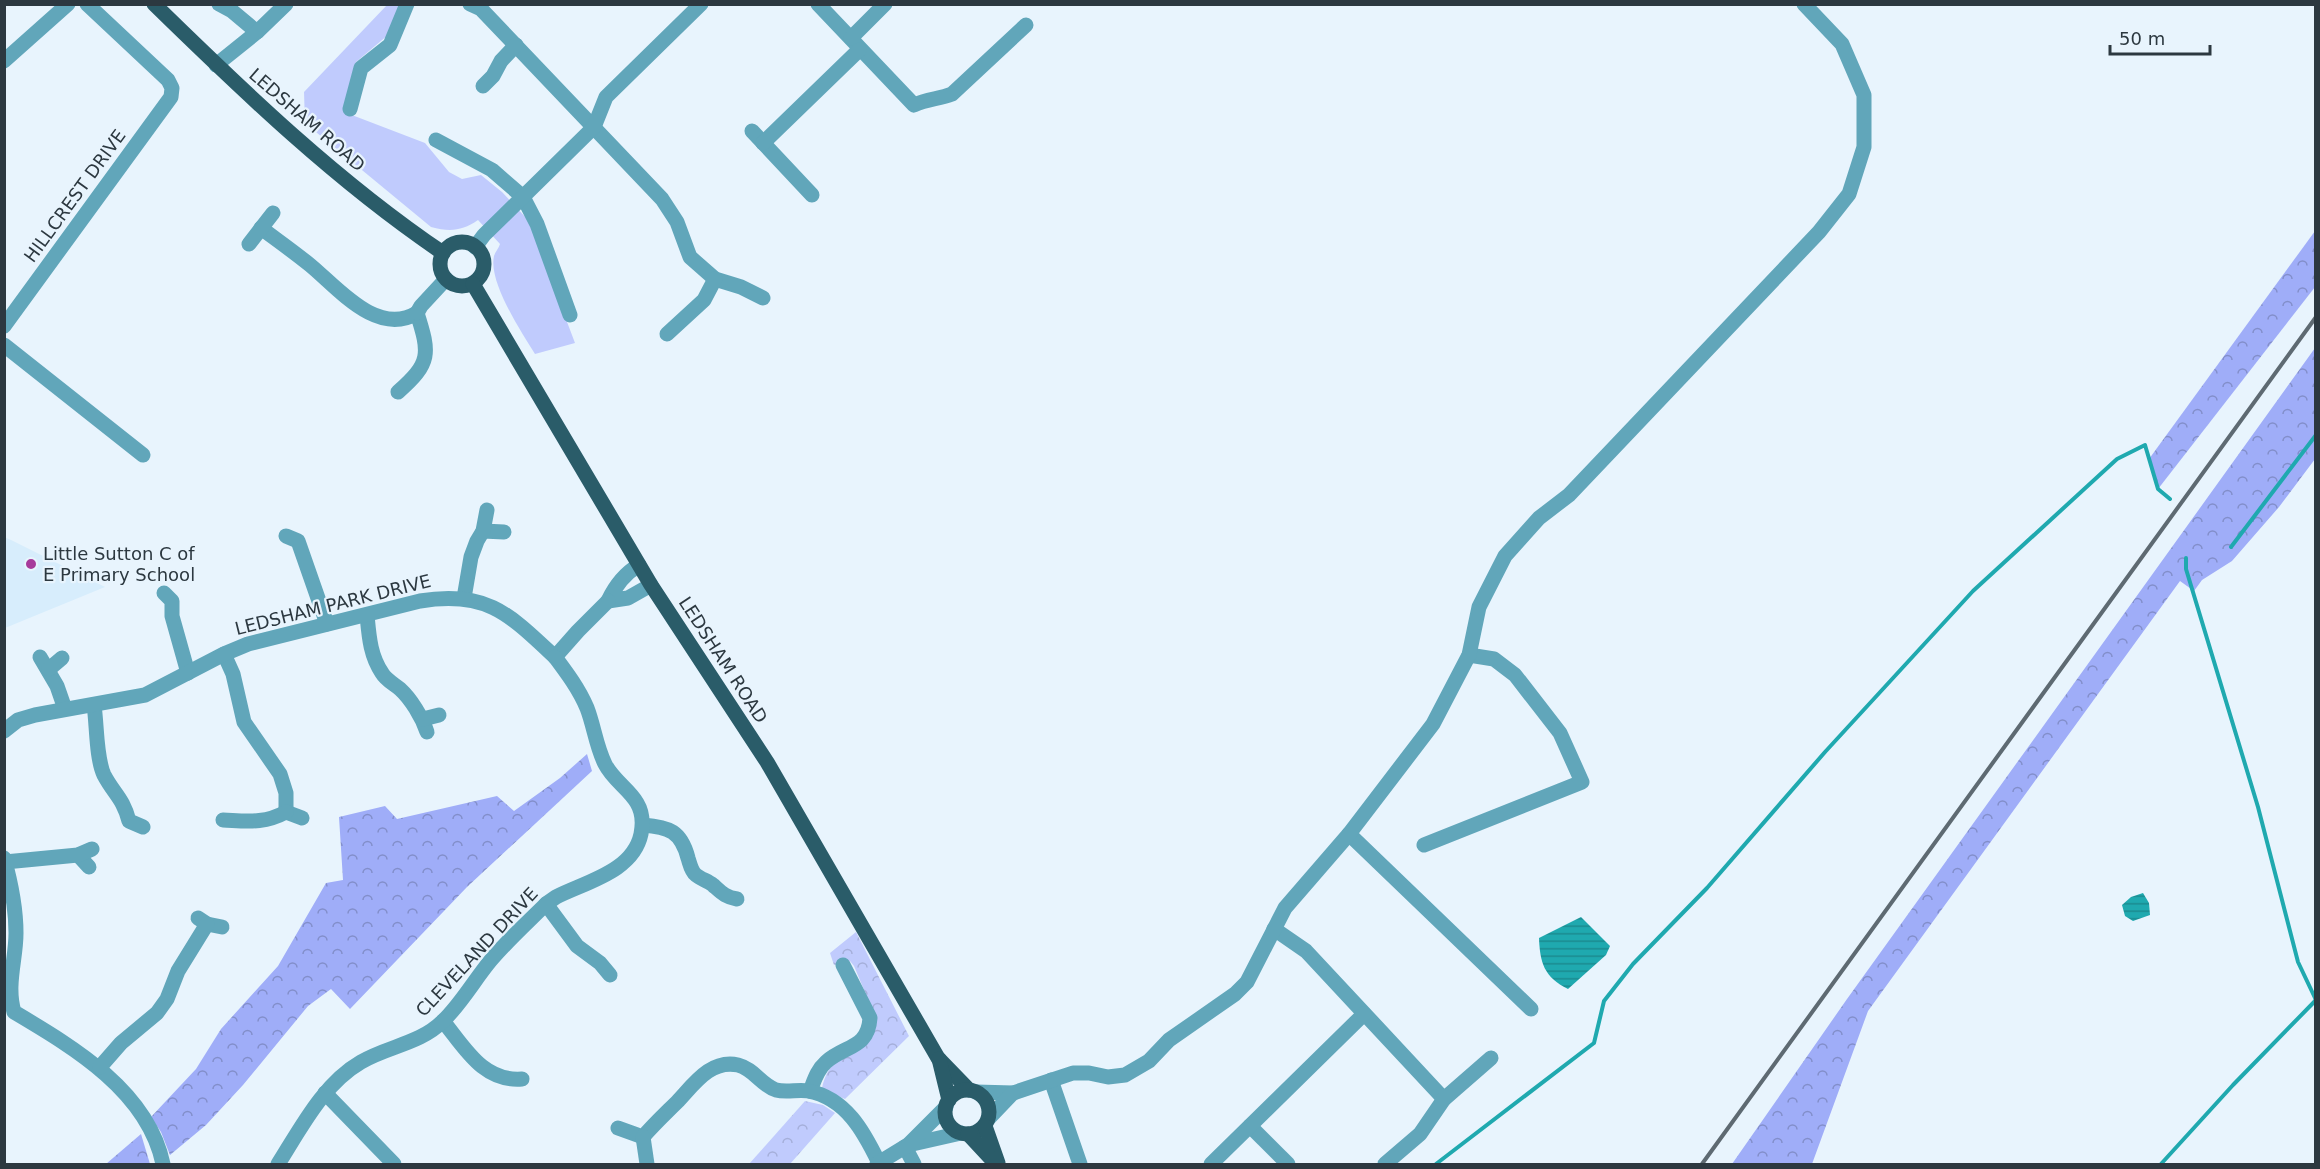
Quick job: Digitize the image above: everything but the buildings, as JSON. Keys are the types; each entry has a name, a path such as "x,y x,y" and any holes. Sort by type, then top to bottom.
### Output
{"main road":[{"name":"LEDSHAM ROAD","path":"154,4 249,96 372,203 443,253"},
{"path":"465,243 475,247 481,254 484,267 478,279 473,284 459,286 446,279 440,267 443,253 453,244 465,243"},
{"name":"LEDSHAM ROAD","path":"473,284 651,585 767,762 938,1059 988,1104 987,1123 998,1164"},
{"name":"LEDSHAM ROAD","path":"938,1059 947,1103 948,1124 964,1134 998,1164"},
{"path":"947,1103 954,1094 972,1091"},
{"path":"964,1134 979,1131 987,1123"}],"street":[{"path":"4,62 68,4"},
{"name":"HILLCREST DRIVE","path":"4,326 171,97 172,88 168,80 87,4"},
{"path":"219,4 232,11 257,32"},
{"path":"216,65 257,32 286,4"},
{"path":"350,109 361,68 390,45 407,4"},
{"path":"475,247 594,127 606,97 701,4"},
{"path":"818,4 914,105 930,98 941,98 952,94 1026,25"},
{"path":"763,143 855,44 885,4"},
{"path":"972,1091 1013,1093 1073,1073 1114,1078 1125,1075 1149,1061 1169,1040 1235,994 1247,982 1290,901 1349,834 1433,724 1469,655 1479,607 1505,556 1539,518 1569,495 1819,232 1849,194 1864,147 1864,95 1842,44 1804,4"},
{"path":"479,6 662,200 677,222 690,257 715,279 741,287 763,298"},
{"path":"483,86 516,45"},
{"path":"752,131 812,195"},
{"path":"436,140 492,170 523,197 537,224 570,315"},
{"path":"249,244 273,213"},
{"path":"261,228 310,265 346,297 377,316 394,320 408,319 417,313 446,279"},
{"path":"667,334 704,300 715,279"},
{"path":"398,392 409,373 423,366 427,353 424,332 417,313"},
{"path":"4,345 143,455"},
{"path":"464,598 471,557 483,531 487,510"},
{"path":"483,531 504,532"},
{"path":"286,536 298,541 327,624"},
{"path":"639,565 627,572 614,588 608,601 555,657 573,680 586,707 606,766 638,804 643,825 673,831 684,845 691,868 697,876 714,886 720,894 737,899"},
{"path":"608,601 628,598 651,585"},
{"path":"173,597 172,616 188,674"},
{"name":"LEDSHAM PARK DRIVE","path":"4,731 18,720 146,695 248,644 420,601 445,597 480,602 500,611 532,635 555,657"},
{"path":"367,615 370,649 384,676 407,696 425,726 439,715"},
{"path":"224,654 232,674 244,722 280,774 286,793 286,812"},
{"path":"1424,845 1582,782 1560,733 1515,675 1494,659 1469,655"},
{"path":"40,657 49,669 65,709"},
{"path":"49,669 62,658"},
{"path":"94,705 101,766 105,777 124,805 131,826"},
{"path":"286,812 302,818"},
{"path":"223,820 272,820 286,812"},
{"name":"CLEVELAND DRIVE","path":"278,1164 325,1093 343,1075 360,1062 411,1042 443,1021 492,958 546,904 622,865 640,841 643,825"},
{"path":"1349,834 1531,1009"},
{"path":"86,857 5,860 14,899 10,932 9,1014 60,1039 100,1067 143,1116 163,1164"},
{"path":"718,910 720,894"},
{"path":"546,904 577,946 600,963 612,978"},
{"path":"100,1067 121,1043 157,1013 167,999 178,971 209,923"},
{"path":"1274,929 1306,951 1444,1099"},
{"path":"810,1091 824,1064 857,1045 865,1038 869,1027 870,1018 843,965"},
{"path":"1211,1164 1364,1014"},
{"path":"443,1021 480,1067 512,1084"},
{"path":"1385,1164 1420,1134 1444,1099 1491,1058"},
{"path":"647,1164 643,1137 701,1076 719,1066 737,1065 747,1068 777,1090 810,1091 840,1105 856,1120 878,1164 906,1146 947,1103"},
{"path":"1051,1080 1080,1164"},
{"path":"325,1093 394,1164"},
{"path":"987,1123 1013,1093"},
{"path":"1250,1126 1288,1164"},
{"path":"618,1128 643,1137"},
{"path":"906,1146 964,1134"},
{"path":"906,1146 914,1164"}],"shaded area":[{"name":"Little Sutton C of E Primary School","path":"4,537 11,540 105,587 5,628"},
{"path":"2143,893 2149,903 2150,915 2133,921 2125,916 2122,905 2131,897"},
{"path":"1581,917 1610,946 1606,955 1568,989 1553,979 1545,968 1539,938"}],"green space":[{"path":"387,5 400,5 388,35 356,62 344,112 425,143 449,172 462,179 481,175 502,192 529,221 575,343 535,354 507,307 496,279 494,256 500,244 478,220 456,229 444,230 431,227 305,123 304,92"},
{"path":"2315,231 2315,287 2158,489 2149,459"},
{"path":"2315,348 2315,459 2279,507 2232,561 2202,580 2194,591 2180,581 1868,1011 1812,1164 1732,1164 1847,999"},
{"path":"587,754 592,771 467,887 350,1009 331,989 308,1006 243,1085 206,1125 170,1155 161,1132 151,1117 196,1069 221,1029 278,966 326,883 343,880 339,817 385,806 397,819 497,796 514,811 560,778"},
{"path":"856,932 909,1036 845,1099 822,1089 824,1079 843,1050 875,1016 854,966 850,961 834,965 830,953"},
{"path":"805,1101 823,1105 835,1113 790,1164 749,1164"},
{"path":"141,1134 150,1164 106,1164"}],"waterway":[{"path":"2231,547 2316,435"},
{"path":"1436,1164 1594,1043 1604,1001 1633,964 1707,888 1825,752 1973,591 2117,459 2145,445 2158,489 2170,499"},
{"path":"2186,558 2186,569 2258,807 2298,962 2316,1000"},
{"path":"2161,1164 2233,1085 2316,1000"}],"railway":[{"path":"1702,1164 2316,317"}],"place":[{"name":"Little Sutton C of E Primary School","path":"31,564"}]}
